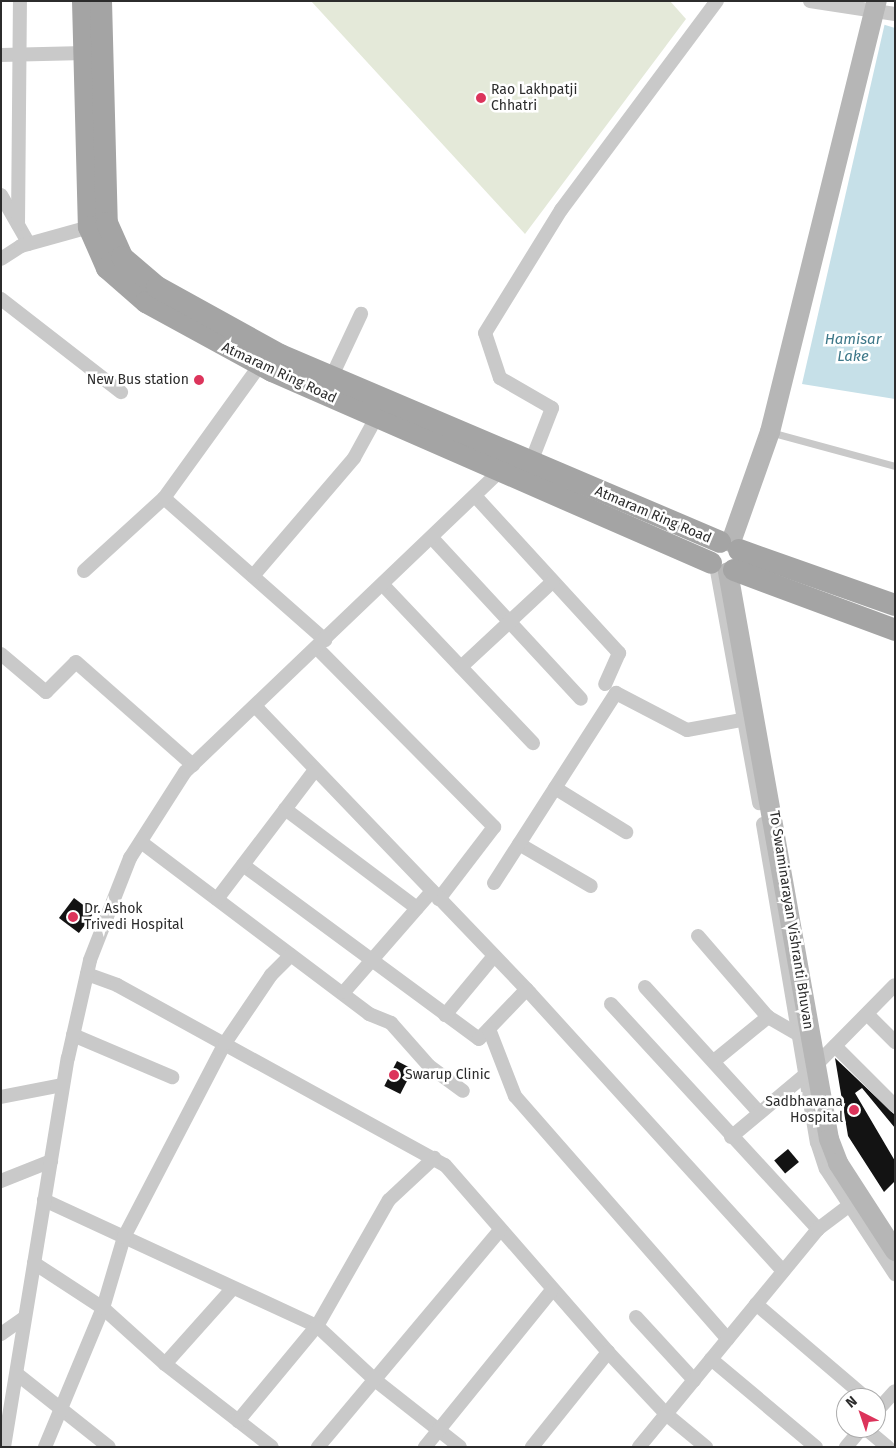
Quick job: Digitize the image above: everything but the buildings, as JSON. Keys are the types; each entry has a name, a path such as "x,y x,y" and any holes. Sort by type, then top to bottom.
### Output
{"main road":[{"name":"Atmaram Ring Road","path":"83,1 89,227 107,268 146,302 260,365 376,418 726,559 895,630"},
{"name":"Atmaram Ring Road","path":"101,1 107,223 122,258 157,288 209,320 331,378 531,462 726,559 895,606"},
{"path":"726,559 770,432 876,5"},
{"name":"To Swaminarayan Vishranti Bhuvan","path":"726,559 811,1070 829,1139 838,1163 895,1251"}],"street":[{"path":"18,224 20,1"},
{"path":"531,462 552,408 500,378 485,333 561,210 716,1"},
{"path":"810,1 876,5 895,14"},
{"path":"1,55 85,54"},
{"path":"1,195 29,244"},
{"path":"1,259 29,244 89,227"},
{"path":"1,298 121,392"},
{"path":"331,378 361,314"},
{"path":"84,571 164,498 260,365"},
{"path":"252,576 354,458 376,418"},
{"path":"4,1447 63,1085 73,1035 87,974 130,858 193,765 476,497 502,469"},
{"path":"476,497 619,653 604,684"},
{"path":"164,498 252,576 321,644 494,827 435,895 417,908 344,992"},
{"path":"432,538 581,699"},
{"path":"726,559 742,720 796,1033 811,1070 817,1142 826,1169 895,1274"},
{"path":"461,667 552,582"},
{"path":"383,585 533,743"},
{"path":"1,654 46,692 76,662 193,765"},
{"path":"494,883 616,693 687,730 742,720"},
{"path":"255,706 314,771 527,989 784,1271"},
{"path":"217,899 314,771"},
{"path":"555,788 626,832"},
{"path":"285,809 417,908"},
{"path":"141,842 291,955 344,992 369,1014 391,1023 429,1066 463,1091"},
{"path":"518,844 591,886"},
{"path":"243,865 370,963 480,1039 527,989"},
{"path":"698,936 768,1017 796,1033"},
{"path":"45,1447 103,1308 124,1237 225,1043 271,975 291,955"},
{"path":"445,1015 494,956"},
{"path":"87,974 225,1043 445,1165 499,1230 608,1352 666,1414 706,1447"},
{"path":"731,1137 758,1110 811,1070 895,985"},
{"path":"644,987 758,1110"},
{"path":"611,1004 731,1137 818,1229"},
{"path":"867,1014 895,1042"},
{"path":"714,1061 768,1017"},
{"path":"489,1029 515,1096 728,1339"},
{"path":"73,1035 172,1076"},
{"path":"835,1046 895,1106"},
{"path":"1,1097 63,1085"},
{"path":"238,1421 317,1326 389,1200 434,1158"},
{"path":"1,1181 51,1161"},
{"path":"44,1200 317,1326 375,1380 460,1447"},
{"path":"639,1447 818,1229 850,1205"},
{"path":"318,1447 499,1230"},
{"path":"34,1263 103,1308 165,1364 272,1447"},
{"path":"165,1364 233,1288"},
{"path":"425,1447 552,1290"},
{"path":"756,1304 854,1388"},
{"path":"1,1334 25,1317"},
{"path":"636,1317 694,1380"},
{"path":"532,1447 608,1352"},
{"path":"711,1359 816,1447"},
{"path":"17,1374 108,1447"},
{"path":"886,1400 895,1391"},
{"path":"876,1438 888,1447"}],"lane":[{"path":"770,432 895,466"}],"green space":[{"path":"311,1 670,1 686,19 525,234"}],"water":[{"name":"Hamisar Lake","path":"890,1 895,1 895,399 802,384"}],"pier":[{"path":"887,1 895,1 895,28 882,24"}],"place":[{"name":"Rao Lakhpatji Chhatri","path":"481,98"},
{"name":"New Bus station","path":"199,380"},
{"name":"Dr. Ashok Trivedi Hospital","path":"73,917"},
{"name":"Swarup Clinic","path":"394,1075"},
{"name":"Sadbhavana Hospital","path":"854,1110"}]}
